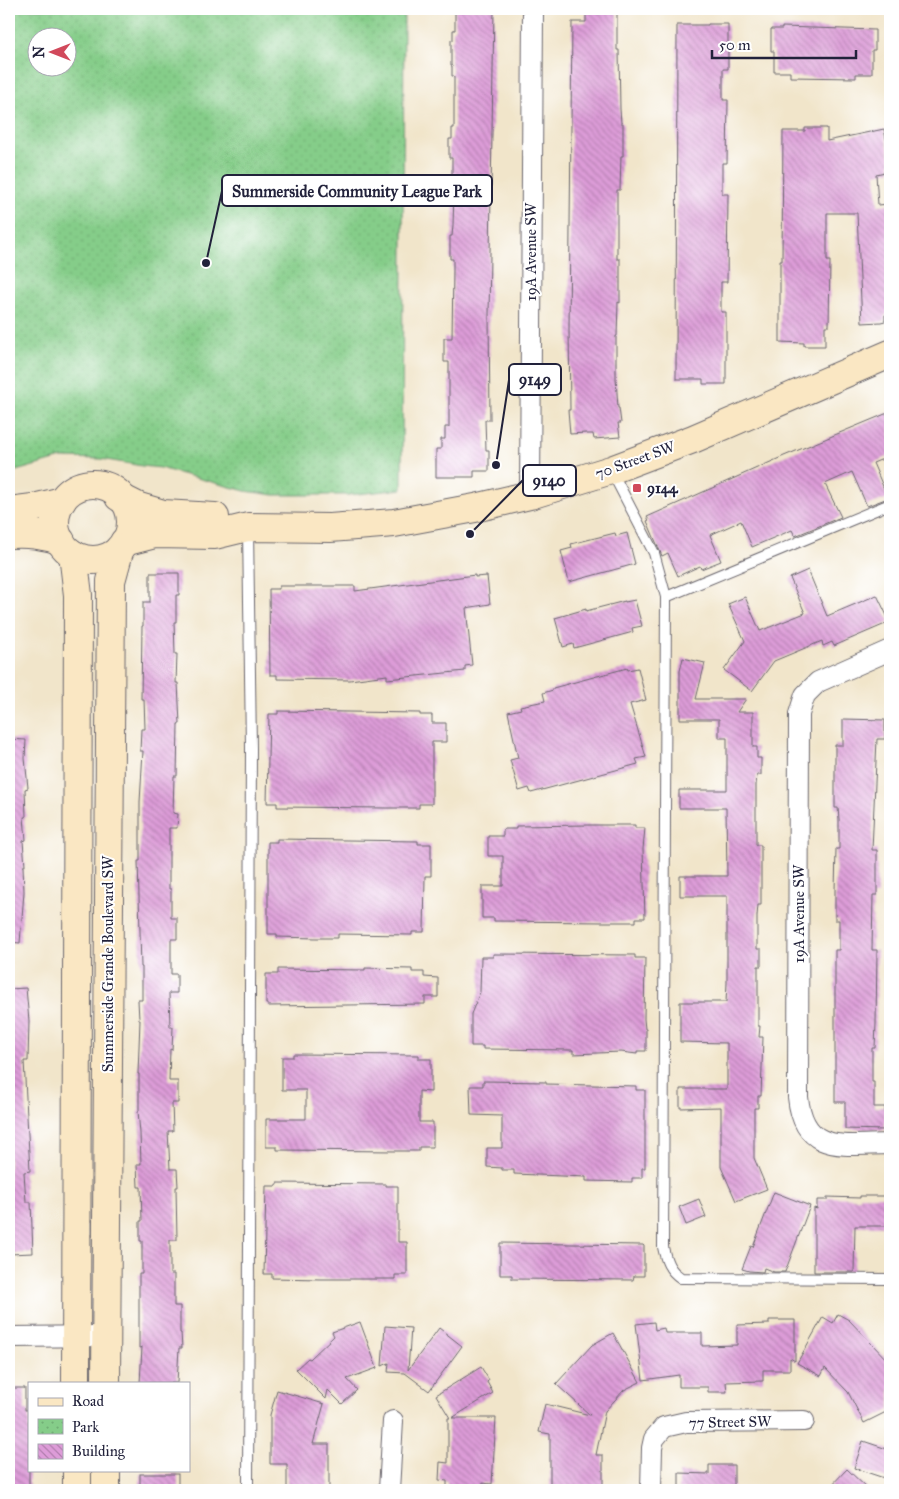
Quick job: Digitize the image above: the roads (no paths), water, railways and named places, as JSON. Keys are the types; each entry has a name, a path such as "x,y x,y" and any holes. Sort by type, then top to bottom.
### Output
{"street":[{"name":"19A Avenue SW","path":"530,495 533,9"},
{"name":"70 Street SW","path":"122,545 155,534 215,535 248,527 330,528 385,524 475,508 530,495 611,470 693,439 890,354"},
{"path":"9,534 45,535 82,558 98,559 112,554 122,545 129,532 130,513 126,504 114,490 105,486 85,484 67,494 56,512 55,524 57,536 67,548"},
{"name":"70 Street SW","path":"120,497 139,507 163,514 219,517 248,527"},
{"path":"9,511 33,508 62,501"},
{"name":"Summerside Grande Boulevard SW","path":"106,1382 111,581 122,545"},
{"name":"Summerside Grande Boulevard SW","path":"67,548 78,595 76,1382"},
{"name":"19A Avenue SW","path":"890,650 818,682 806,695 799,714 798,1097 801,1117 810,1132 818,1139 837,1144 890,1144"},
{"path":"9,1337 106,1336"},
{"path":"389,1490 393,1421"},
{"name":"77 Street SW","path":"651,1490 654,1439 659,1432 671,1424 686,1422 804,1421"},
{"path":"76,1472 77,1490"},
{"path":"106,1472 106,1490"}],"lane":[{"path":"611,470 654,553 666,597 664,1247 666,1262 672,1272 681,1278 890,1279"},
{"path":"666,597 890,504"},
{"path":"248,527 251,748 248,1490"}],"place":[{"name":"Summerside Community League Park","path":"206,263"},
{"name":"9149","path":"496,465"},
{"name":"9144","path":"637,488"},
{"name":"9140","path":"470,534"}]}
